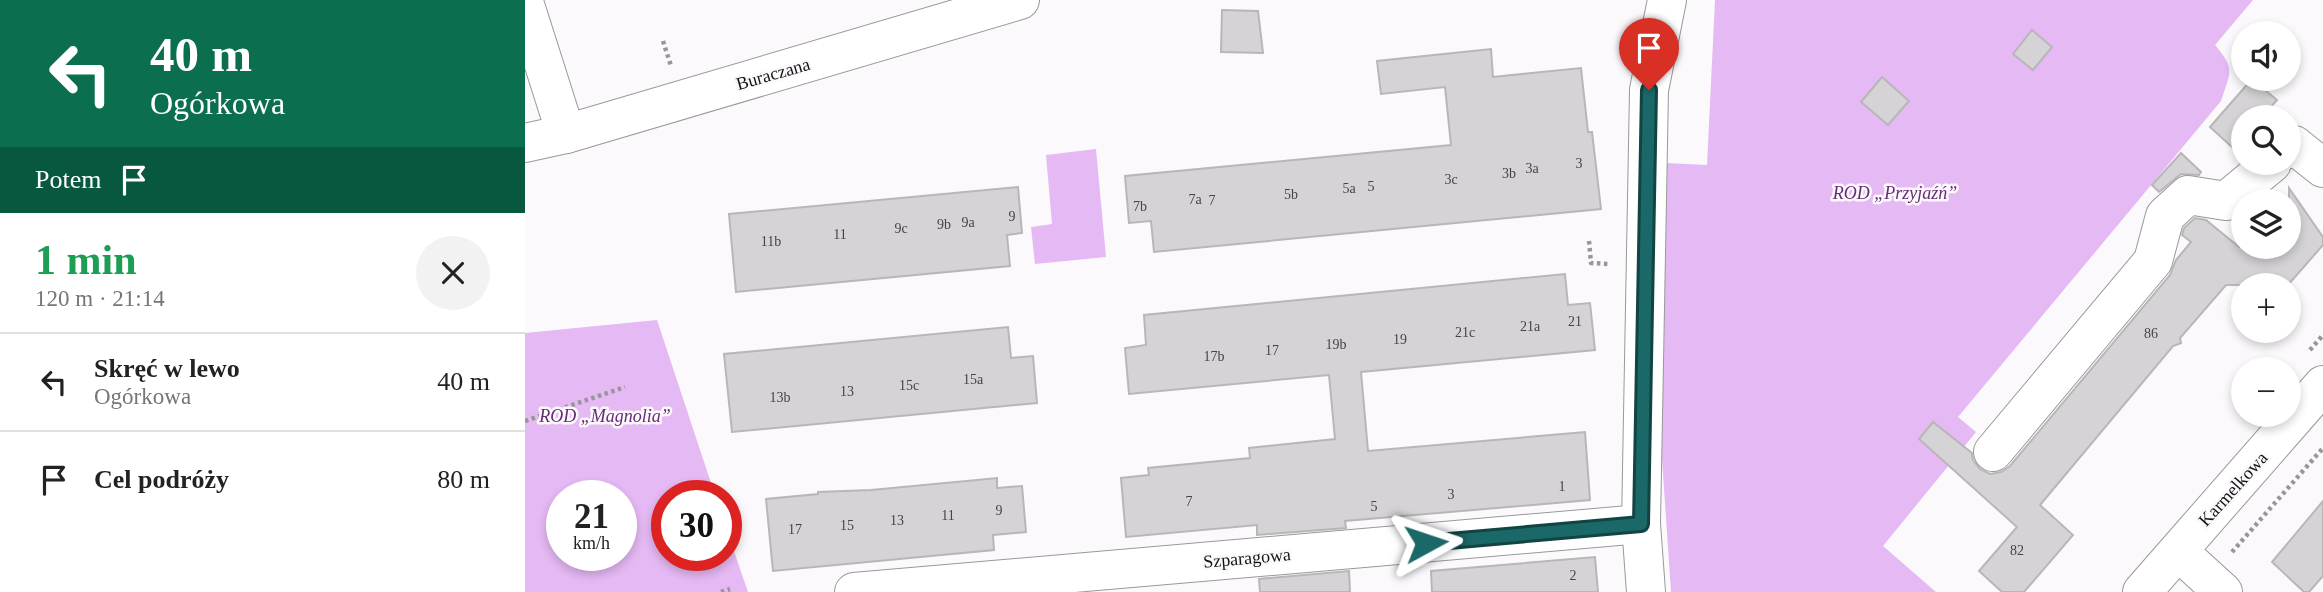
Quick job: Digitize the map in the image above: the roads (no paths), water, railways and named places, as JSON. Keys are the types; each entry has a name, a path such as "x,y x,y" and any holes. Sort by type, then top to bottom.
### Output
{"street":[{"name":"Buraczana","path":"525,144 1020,0"},
{"path":"1646,592 1641,524 1649,90 1667,0"},
{"path":"525,5 566,134"},
{"path":"2301,151 2323,168"},
{"path":"1993,452 2153,261 2165,216 2188,195 2226,201 2257,175"},
{"name":"Karmelkowa","path":"2142,592 2318,403"},
{"name":"Szparagowa","path":"854,592 1641,524"},
{"path":"2178,551 2216,585"}],"park label":[{"name":"ROD „Przyjaźń”","path":"1895,193"},
{"name":"ROD „Magnolia”","path":"605,416"}]}
